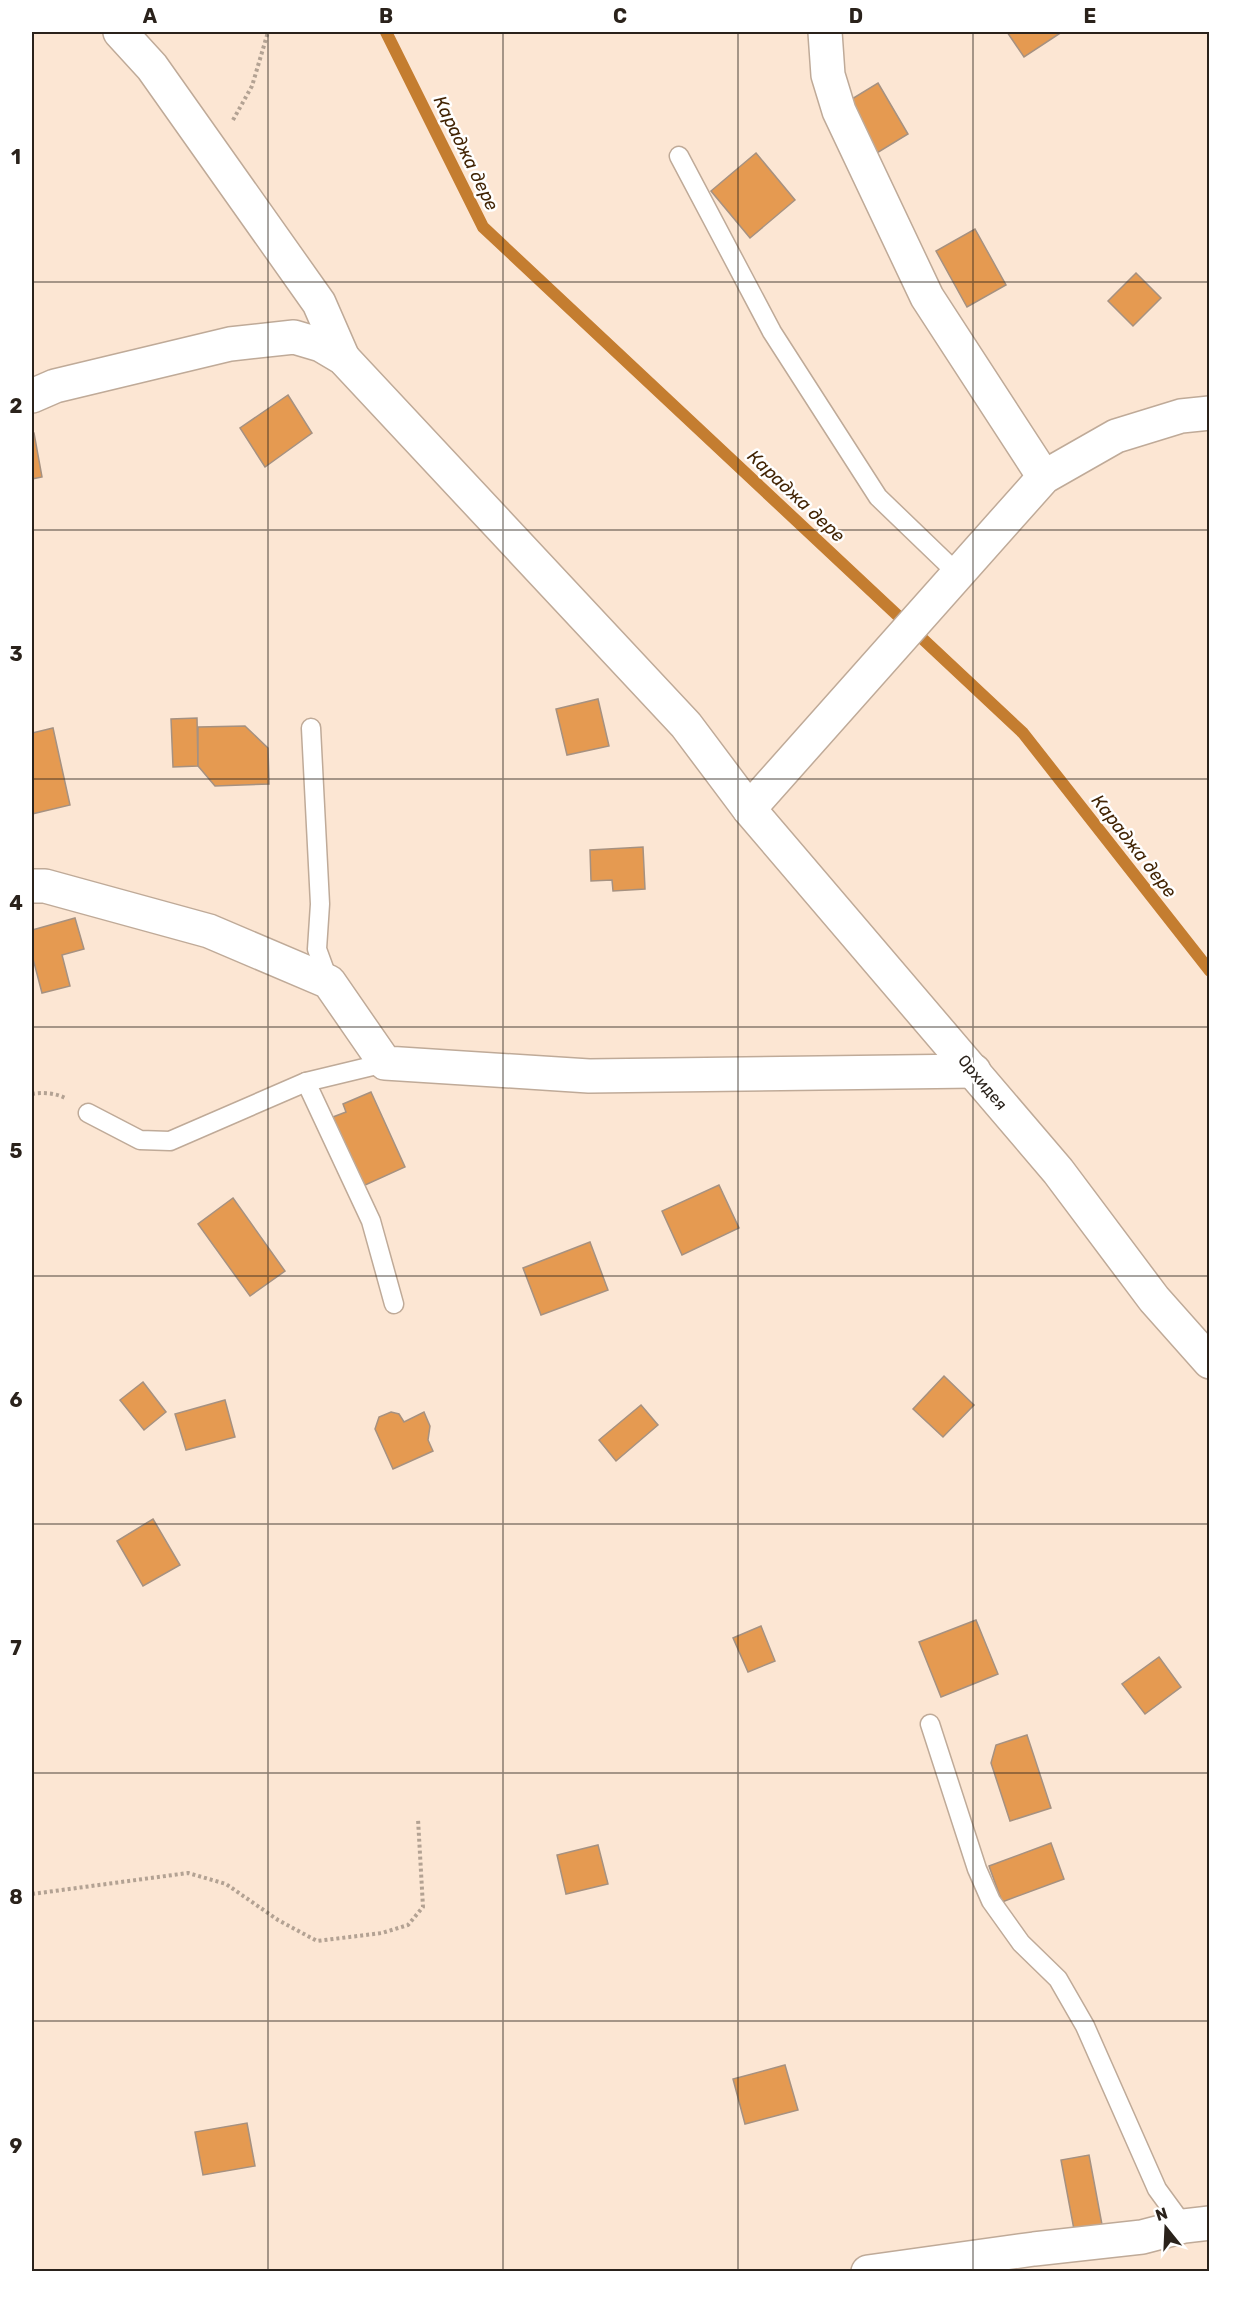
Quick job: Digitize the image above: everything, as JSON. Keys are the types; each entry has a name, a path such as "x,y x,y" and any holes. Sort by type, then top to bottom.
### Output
{"street":[{"path":"120,32 152,67 319,303 343,358"},
{"path":"825,32 828,75 839,111 927,297 1044,477"},
{"path":"32,396 55,386 230,344 294,337 321,345 343,358"},
{"name":"Орхидея","path":"343,358 686,725 749,809 1058,1171 1155,1299 1209,1362"},
{"path":"749,809 1044,477 1116,436 1181,416 1209,413"},
{"path":"32,886 45,886 209,931 329,982 385,1063 589,1076 974,1071"},
{"path":"868,2271 1142,2237 1197,2225"}],"lane":[{"path":"679,156 772,332 878,497 958,574"},
{"path":"311,728 320,904 317,949 329,982"},
{"path":"88,1113 140,1140 170,1141 306,1082 385,1063"},
{"path":"306,1082 371,1221 394,1304"},
{"path":"930,1724 977,1869 991,1901 1021,1943 1058,1979 1085,2026 1157,2188 1197,2225"}],"path":[{"path":"213,154 252,86 268,32"},
{"path":"32,1894 188,1873 226,1884 278,1920 317,1941 382,1933 408,1924 423,1907 418,1820"}],"building":[{"path":"1007,32 1062,32 1024,57"},
{"path":"878,83 908,134 872,156 842,105"},
{"path":"756,153 795,200 750,238 711,191"},
{"path":"975,229 1006,285 967,307 936,251"},
{"path":"1136,273 1161,298 1133,326 1108,301"},
{"path":"288,395 312,433 265,467 240,428"},
{"path":"32,433 34,433 42,477 32,479"},
{"path":"598,699 609,746 567,755 556,709"},
{"path":"197,718 198,766 173,767 171,719"},
{"path":"245,726 268,748 269,784 215,786 198,766 198,727"},
{"path":"53,728 70,805 32,814 32,733"},
{"path":"643,847 645,889 613,891 612,880 591,881 590,850"},
{"path":"75,918 84,949 62,955 70,986 42,993 32,955 32,930"},
{"path":"371,1092 405,1167 363,1186 333,1117 346,1112 343,1104"},
{"path":"719,1185 739,1228 682,1255 662,1211"},
{"path":"233,1198 285,1271 250,1296 198,1224"},
{"path":"590,1242 608,1290 541,1315 523,1268"},
{"path":"944,1376 974,1405 943,1437 913,1409"},
{"path":"143,1382 166,1412 144,1430 120,1400"},
{"path":"225,1400 235,1437 186,1450 175,1414"},
{"path":"641,1405 658,1425 616,1461 599,1440"},
{"path":"391,1412 399,1414 404,1422 424,1412 430,1426 428,1440 433,1451 393,1469 375,1429 379,1417"},
{"path":"153,1519 180,1565 143,1586 117,1541"},
{"path":"976,1620 998,1674 941,1697 919,1642"},
{"path":"761,1626 775,1661 748,1672 733,1638"},
{"path":"1159,1657 1181,1687 1145,1714 1122,1684"},
{"path":"1027,1735 1051,1808 1010,1821 991,1763 996,1745"},
{"path":"1051,1843 1064,1879 1002,1902 989,1866"},
{"path":"598,1845 608,1884 566,1894 557,1855"},
{"path":"785,2065 798,2110 745,2124 733,2079"},
{"path":"247,2123 255,2166 203,2175 195,2132"},
{"path":"1089,2155 1103,2230 1075,2235 1061,2160"}],"waterway":[{"name":"Караджа дере","path":"386,32 483,227 1023,733 1210,971"}]}
